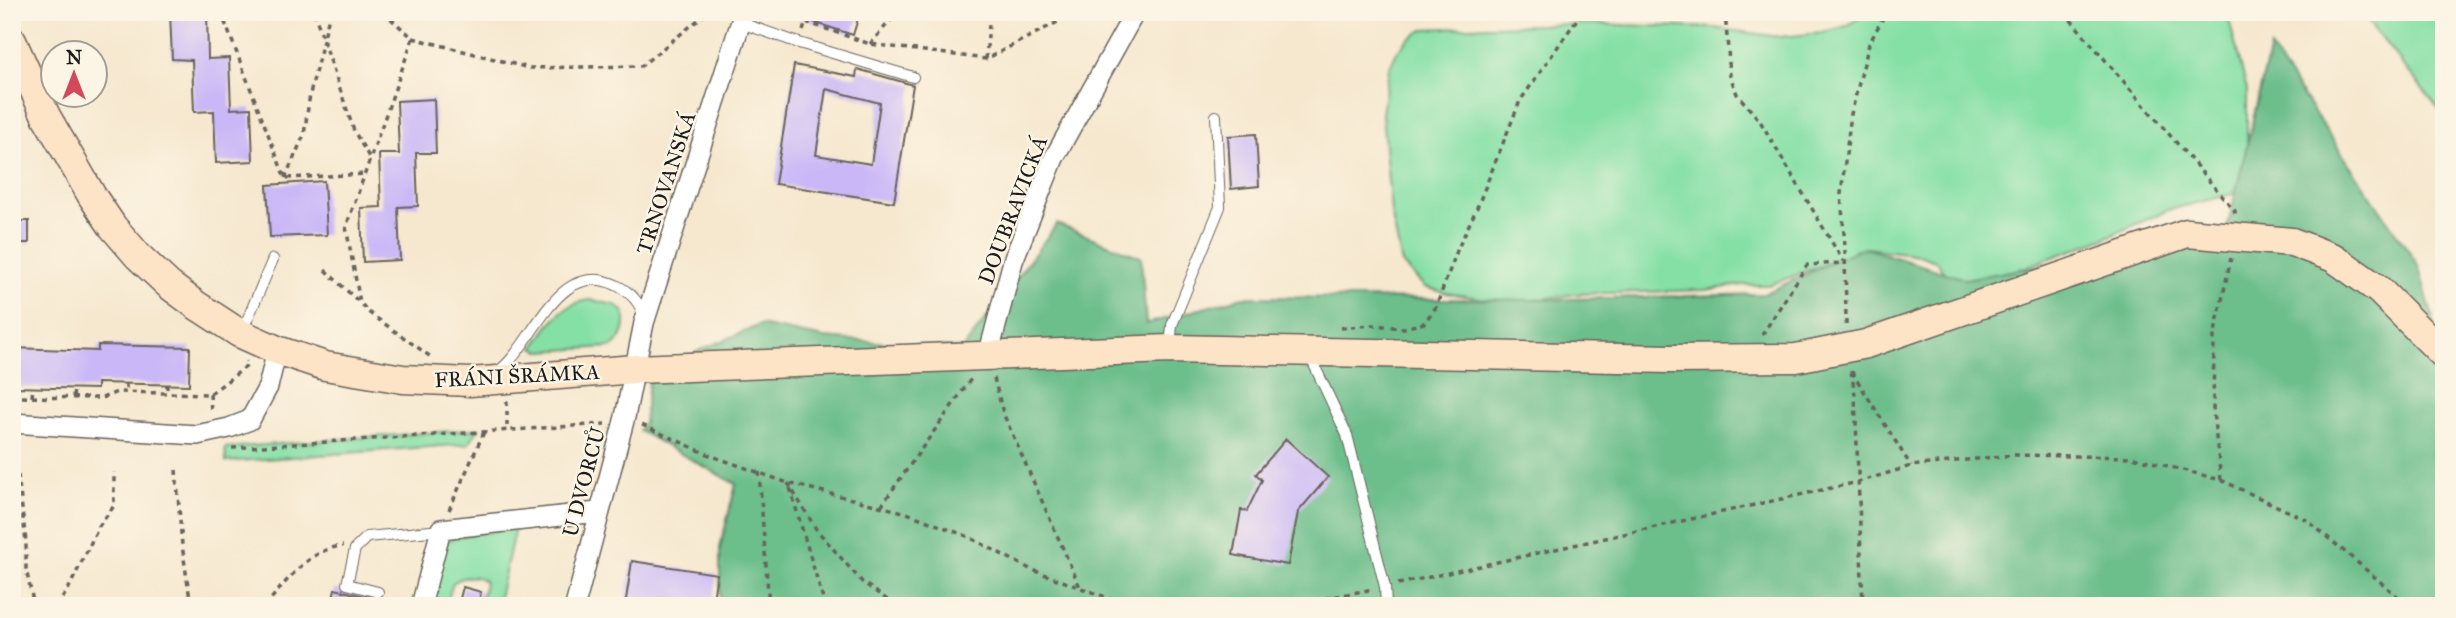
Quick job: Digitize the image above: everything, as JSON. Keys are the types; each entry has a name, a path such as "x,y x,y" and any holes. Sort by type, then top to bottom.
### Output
{"street":[{"name":"DOUBRAVICKÁ","path":"988,356 1013,261 1054,158 1135,12"},
{"name":"TRNOVANSKÁ","path":"635,369 645,323 743,18"},
{"name":"FRÁNI ŠRÁMKA","path":"12,41 46,116 79,176 113,227 138,256 169,285 242,343 277,350 326,366 403,379 470,382 635,369 1170,349 1671,359 1849,359 1866,344 2187,233 2292,242 2334,258 2379,290 2444,355"},
{"path":"12,423 162,434 197,435 211,432 250,420 268,387 277,350"},
{"name":"U DVORCŮ","path":"575,606 635,369"},
{"path":"421,606 441,530 598,512"}],"lane":[{"path":"743,18 799,43 913,77"},
{"path":"1170,349 1172,325 1220,208 1216,116"},
{"path":"242,343 248,318 273,259"},
{"path":"470,382 498,372 523,344 560,294 572,285 599,282 621,288 640,304 645,323"},
{"path":"1307,351 1347,435 1385,587 1386,606"},
{"path":"378,592 347,584 355,549 367,537 441,530"}],"path":[{"path":"221,12 285,177"},
{"path":"314,12 354,131 370,158"},
{"path":"285,177 304,135 330,12"},
{"path":"383,12 413,38 529,68 641,66 708,12"},
{"path":"870,44 898,12"},
{"path":"986,59 990,12"},
{"path":"806,22 870,44 986,59 1077,12"},
{"path":"1335,331 1346,326 1404,328 1424,323 1436,307 1520,101 1582,12"},
{"path":"1726,12 1730,76 1737,94 1760,121 1844,263"},
{"path":"1863,606 1855,394 1849,359 1841,194 1851,114 1869,44 1886,12"},
{"path":"360,302 346,227 413,38"},
{"path":"285,177 365,174"},
{"path":"1747,358 1807,265 1844,263"},
{"path":"325,270 368,312 433,358"},
{"path":"12,397 102,398 117,392 210,394 247,366 242,343"},
{"path":"881,506 988,356"},
{"path":"988,356 1003,413 1080,588"},
{"path":"1849,359 1911,466"},
{"path":"126,384 126,392"},
{"path":"167,384 167,393"},
{"path":"32,397 33,387"},
{"path":"74,389 74,397"},
{"path":"507,401 507,432"},
{"path":"211,432 212,450 507,432 611,423 615,416 625,417 712,456 788,482 907,513 969,537 1030,569 1119,602 1156,606"},
{"path":"441,530 484,432"},
{"path":"1286,606 1385,587 1858,482 1911,466 2013,455 2133,457 2221,480 2307,520 2409,606"},
{"path":"176,470 182,545 191,606"},
{"path":"56,606 67,592 99,526 114,506 114,472"},
{"path":"759,472 769,606"},
{"path":"18,475 26,542 26,569 34,606"},
{"path":"788,482 825,606"},
{"path":"788,482 816,528 862,582 896,606"},
{"path":"265,606 287,580 314,557 340,546 355,549"}],"green space":[{"path":"1867,12 2227,12 2247,90 2247,171 2237,193 2168,210 2105,238 2001,276 1951,286 1938,262 1919,255 1868,248 1769,285 1576,294 1525,301 1486,299 1425,287 1402,264 1391,212 1382,114 1389,68 1397,52 1408,39 1425,29 1587,24 1714,28 1780,37 1821,33 1847,26"},
{"path":"2360,12 2444,12 2444,115"},
{"path":"2270,48 2418,265 2444,357 2444,606 720,606 720,548 736,484 639,431 644,423 649,382 696,352 760,325 824,338 963,349 1057,224 1141,257 1146,324 1243,297 1532,300 1764,294 1863,247 1965,279 2226,233"},
{"path":"590,300 615,305 624,312 624,332 615,344 611,347 540,351 534,347 563,310"},
{"path":"479,429 468,444 226,462 225,448"},
{"path":"515,528 497,606 480,606 485,582 478,577 469,577 453,583 446,606 426,606 444,544 455,537"}],"building":[{"path":"170,12 207,12 208,59 229,58 231,109 251,108 253,161 216,163 214,111 194,112 192,60 172,59"},
{"path":"792,12 860,12 853,35 792,15"},
{"path":"794,65 856,77 857,69 913,85 894,202 775,184","holes":["826,89 880,103 871,164 816,155"]},
{"path":"434,99 436,153 416,153 418,206 398,207 400,260 363,262 361,208 381,207 379,154 399,154 397,101"},
{"path":"1256,134 1259,186 1231,189 1228,136"},
{"path":"324,181 327,235 270,237 267,185"},
{"path":"12,221 29,221 29,243 12,243"},
{"path":"98,345 190,347 189,385 97,383 97,389 12,387 12,348 98,351"},
{"path":"1286,439 1328,477 1298,512 1288,565 1233,555 1241,510 1247,511 1262,480 1256,474"},
{"path":"632,561 717,574 712,606 625,606"},
{"path":"463,587 481,592 478,606 458,606"},
{"path":"335,589 380,600 380,606 331,606"}]}
